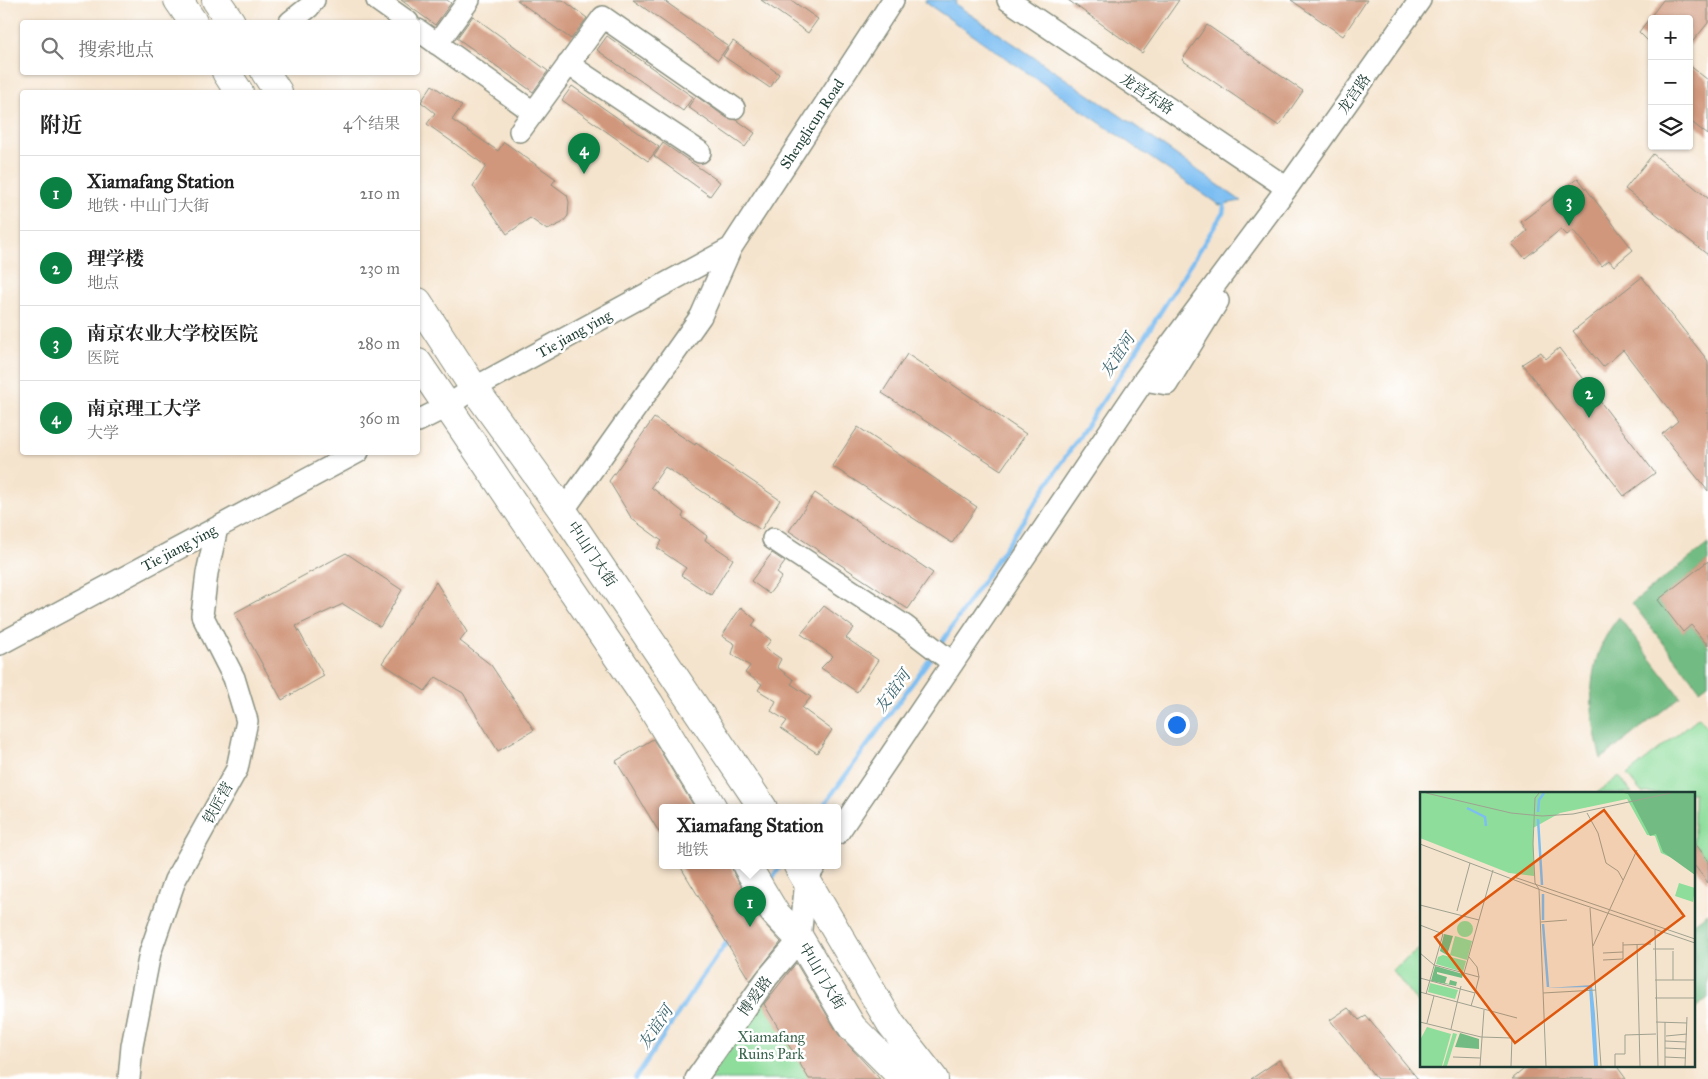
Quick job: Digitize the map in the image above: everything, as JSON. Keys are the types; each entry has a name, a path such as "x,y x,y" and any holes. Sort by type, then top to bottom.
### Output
{"main road":[{"path":"178,0 192,20"},
{"path":"216,0 230,20"},
{"path":"228,75 238,90"},
{"path":"267,75 277,90"},
{"name":"中山门大街","path":"420,305 474,388 563,511 760,804"},
{"path":"420,366 649,703 710,804"},
{"name":"中山门大街","path":"749,869 775,912 800,939 852,1027 904,1079"},
{"path":"806,870 891,1024 934,1079"}],"street":[{"path":"293,20 310,7 314,0"},
{"path":"377,0 405,20"},
{"path":"437,44 470,0"},
{"name":"Shenglicun Road","path":"563,511 701,316 731,248 893,0"},
{"name":"龙宫东路","path":"1008,0 1287,188"},
{"name":"龙宫路","path":"841,828 948,660 1144,380 1287,188 1420,0"},
{"path":"520,131 603,17 734,108"},
{"path":"420,31 533,112"},
{"path":"568,64 700,152"},
{"name":"Tie jiang ying","path":"420,420 446,407 474,388 731,248"},
{"name":"Tie jiang ying","path":"0,644 352,455"},
{"name":"铁匠营","path":"129,1079 132,1046 153,944 174,880 237,769 247,721 234,678 202,615 207,573 217,528"},
{"path":"774,539 906,626 948,660"},
{"path":"800,939 806,870"},
{"name":"博爱路","path":"696,1079 767,978 800,939"}],"green space":[{"path":"1708,544 1708,561 1659,600 1684,631 1691,625 1708,646 1708,684 1700,690 1632,603"},
{"path":"1619,617 1680,697 1601,759 1593,722 1592,685 1594,667 1608,633"},
{"path":"1699,717 1708,728 1708,860 1696,845 1696,792 1641,792 1627,775"},
{"path":"1619,776 1631,792 1598,792"},
{"path":"1708,913 1708,998 1696,1007 1696,922"},
{"path":"1420,949 1420,1005 1392,970"},
{"name":"Xiamafang Ruins Park","path":"776,989 846,1079 708,1079 754,1009"}],"water":[{"path":"926,0 957,0 955,4 1131,123 1241,201 1219,205 925,2"}],"building":[{"path":"401,0 447,0 451,3 435,25"},
{"path":"517,0 563,0 587,18 571,39"},
{"path":"633,0 663,0 728,46 718,60"},
{"path":"761,0 791,0 818,19 808,33"},
{"path":"1068,0 1179,0 1142,53"},
{"path":"1291,0 1367,0 1343,36"},
{"path":"1663,0 1708,0 1708,23 1693,41 1693,15 1652,15"},
{"path":"473,16 548,71 533,92 457,38"},
{"path":"1648,20 1648,41 1639,32"},
{"path":"1207,25 1303,91 1279,126 1182,60"},
{"path":"607,36 693,97 683,111 597,50"},
{"path":"733,41 779,74 770,88 723,56"},
{"path":"1693,68 1708,80 1708,135 1693,123"},
{"path":"432,85 462,106 452,120 498,151 504,142 556,179 552,184 567,195 569,202 568,216 562,223 547,230 530,218 507,234 473,186 486,166 427,124 435,113 421,102"},
{"path":"572,86 659,147 648,161 562,100"},
{"path":"696,96 727,118 737,120 755,133 745,147 688,107"},
{"path":"663,143 720,182 710,196 654,156"},
{"path":"1653,154 1708,198 1708,255 1625,189"},
{"path":"1578,178 1633,250 1614,266 1609,260 1602,266 1573,230 1567,235 1561,229 1525,258 1512,244 1527,231 1521,222"},
{"path":"1642,277 1708,361 1708,491 1662,434 1678,421 1623,350 1603,367 1573,331"},
{"path":"1559,348 1655,473 1624,496 1522,364 1541,352 1546,359"},
{"path":"907,354 1026,434 1001,470 882,393"},
{"path":"654,418 695,445 696,443 780,500 761,530 665,467 651,487 684,513 682,517 707,536 705,540 733,559 711,595 681,575 686,568 657,548 662,541 632,519 609,481"},
{"path":"858,427 977,507 952,543 832,466"},
{"path":"815,493 933,573 908,609 789,531"},
{"path":"346,553 402,590 380,627 343,604 296,626 324,676 282,700 234,613"},
{"path":"772,553 785,562 777,573 782,577 769,594 751,581"},
{"path":"1708,561 1708,646 1691,625 1683,632 1658,600"},
{"path":"436,582 467,632 460,641 491,665 534,730 498,751 463,693 436,677 425,691 382,663"},
{"path":"824,606 854,628 846,638 878,660 857,692 821,668 833,656 801,634"},
{"path":"741,607 756,620 752,626 771,640 765,648 781,659 777,667 794,680 791,684 811,697 802,708 832,730 817,753 781,729 787,721 771,711 776,701 758,690 762,684 745,673 750,666 732,654 735,644 722,636"},
{"path":"653,739 693,804 659,804 659,832 616,761"},
{"path":"1696,845 1708,860 1708,883 1696,868"},
{"path":"682,869 732,869 762,921 781,942 750,981"},
{"path":"796,963 839,1035 880,1079 809,1079 764,1004"},
{"path":"1348,1008 1359,1020 1366,1016 1418,1079 1377,1079 1330,1020"},
{"path":"1279,1060 1295,1079 1251,1079"},
{"path":"1528,1066 1617,1066 1626,1079 1512,1079"}],"waterway":[{"name":"友谊河","path":"940,645 1129,362 1223,213 1225,200"},
{"name":"友谊河","path":"825,804 932,656"},
{"name":"友谊河","path":"768,884 779,869"},
{"name":"友谊河","path":"635,1079 729,939"}],"place":[{"name":"南京理工大学","path":"584,174"},
{"name":"南京农业大学校医院","path":"1569,226"},
{"name":"理学楼","path":"1589,418"},
{"name":"Xiamafang Station","path":"750,927"}]}
